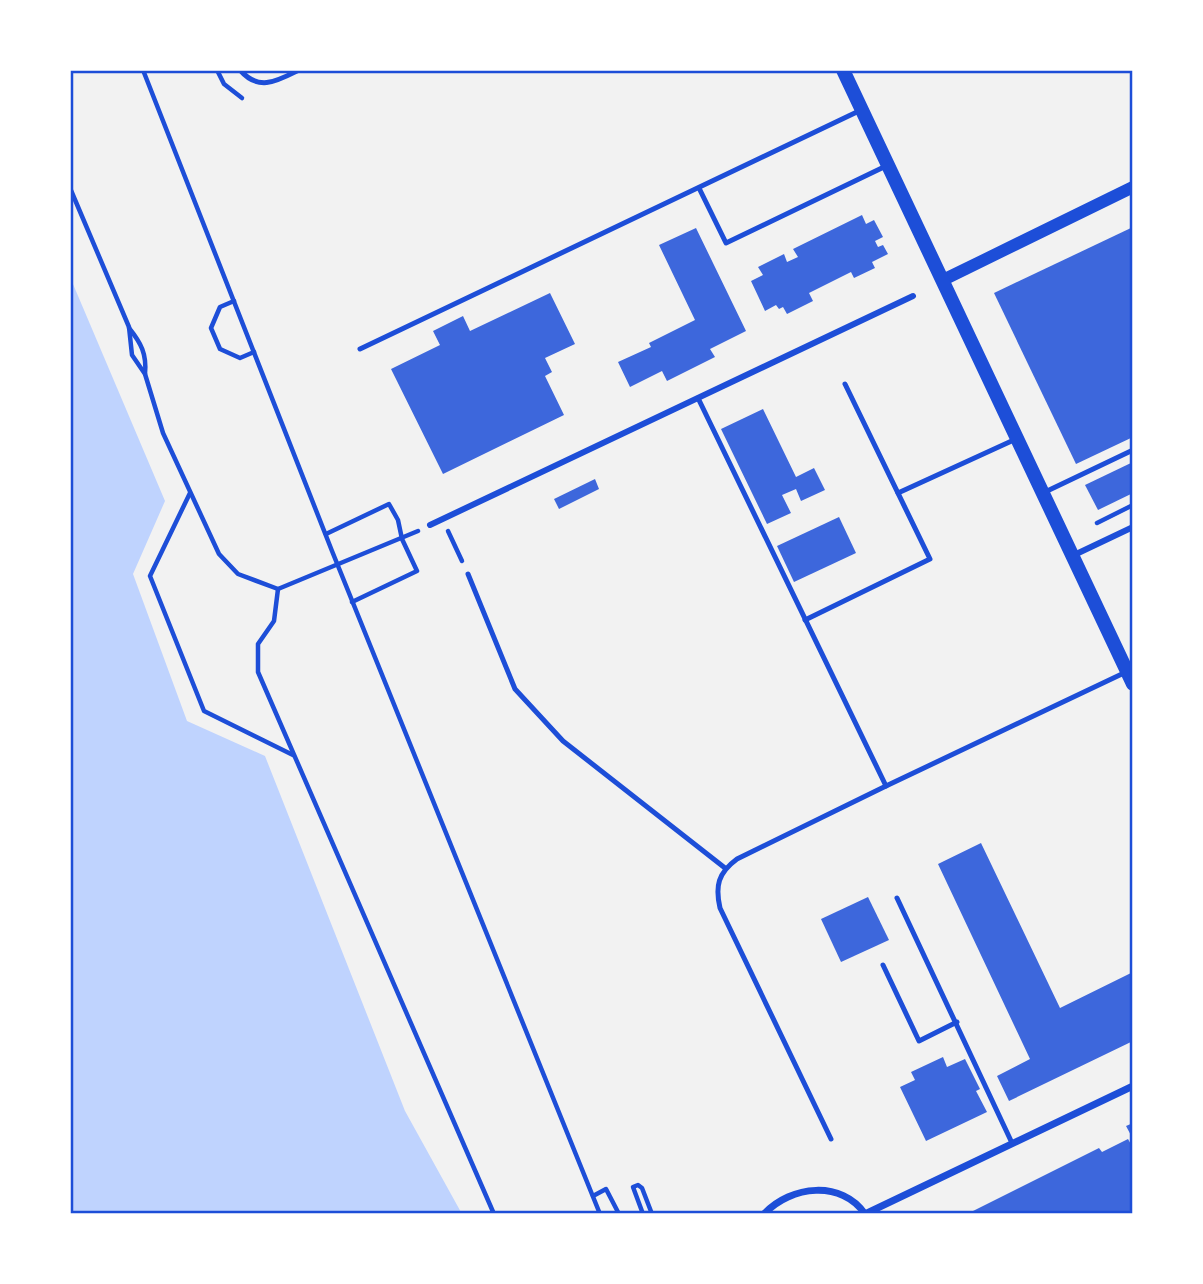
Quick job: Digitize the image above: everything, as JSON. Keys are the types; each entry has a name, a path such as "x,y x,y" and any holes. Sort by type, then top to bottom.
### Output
{"main road":[{"path":"843,70 1130,678"}],"street":[{"path":"943,280 1133,187"},
{"path":"430,525 913,296"},
{"path":"1072,556 1133,527"},
{"path":"764,1214 787,1198 818,1191 840,1193 858,1205 865,1214 1133,1086"}],"lane":[{"path":"240,70 250,80 259,84 272,83 299,70"},
{"path":"360,349 862,110"},
{"path":"699,188 726,243 888,165"},
{"path":"805,620 930,559 845,384"},
{"path":"698,398 886,786"},
{"path":"898,493 1016,438"},
{"path":"1042,493 1133,450"},
{"path":"468,574 515,689 563,741 725,868"},
{"path":"831,1139 720,908 717,893 719,878 725,868 737,859 886,786 1130,678"},
{"path":"897,898 1013,1143"},
{"path":"883,965 919,1041 957,1022"}],"path":[{"path":"143,70 332,551 600,1214"},
{"path":"217,70 224,84 242,98"},
{"path":"70,188 129,327 141,342 145,354 145,374 163,433 219,554 238,574 278,589 430,525"},
{"path":"234,300 220,307 211,328 220,349 240,358 254,352"},
{"path":"129,327 132,355 145,374"},
{"path":"191,492 150,576 204,711 293,755"},
{"path":"326,534 389,504 398,520 402,539 417,571 352,601"},
{"path":"1097,523 1133,505"},
{"path":"443,519 468,574"},
{"path":"278,589 274,621 258,644 258,672 494,1214"},
{"path":"643,1214 634,1187 638,1185 642,1188 652,1214"},
{"path":"593,1196 606,1189 619,1214"}],"water":[{"path":"70,277 165,501 133,574 187,721 265,756 405,1111 462,1214 70,1214"}],"building":[{"path":"862,215 866,224 874,220 883,237 875,241 878,247 883,245 888,254 872,262 875,268 854,278 851,272 809,293 813,301 787,314 783,307 779,309 776,305 765,311 751,281 763,275 758,267 784,254 787,262 798,257 793,249"},
{"path":"1133,227 1133,437 1076,464 994,293"},
{"path":"696,228 746,331 710,349 715,357 667,381 662,371 630,387 618,362 651,347 649,343 695,320 659,245"},
{"path":"550,293 575,344 545,358 552,372 545,376 564,415 443,474 391,369 440,345 433,331 463,316 470,331"},
{"path":"763,409 796,477 814,468 825,490 801,501 796,489 782,495 791,513 767,524 721,429"},
{"path":"1133,462 1133,493 1098,510 1085,485"},
{"path":"595,479 599,489 559,509 554,499"},
{"path":"839,517 856,553 794,582 777,546"},
{"path":"981,843 1060,1008 1133,972 1133,1041 1009,1101 997,1076 1030,1059 938,864"},
{"path":"868,897 889,940 841,962 821,919"},
{"path":"943,1057 947,1067 965,1059 980,1089 976,1091 987,1112 926,1141 900,1087 915,1080 911,1072"},
{"path":"1133,1123 1133,1139 1126,1126"},
{"path":"1128,1139 1133,1148 1133,1214 967,1214 1099,1148 1102,1152"}]}
